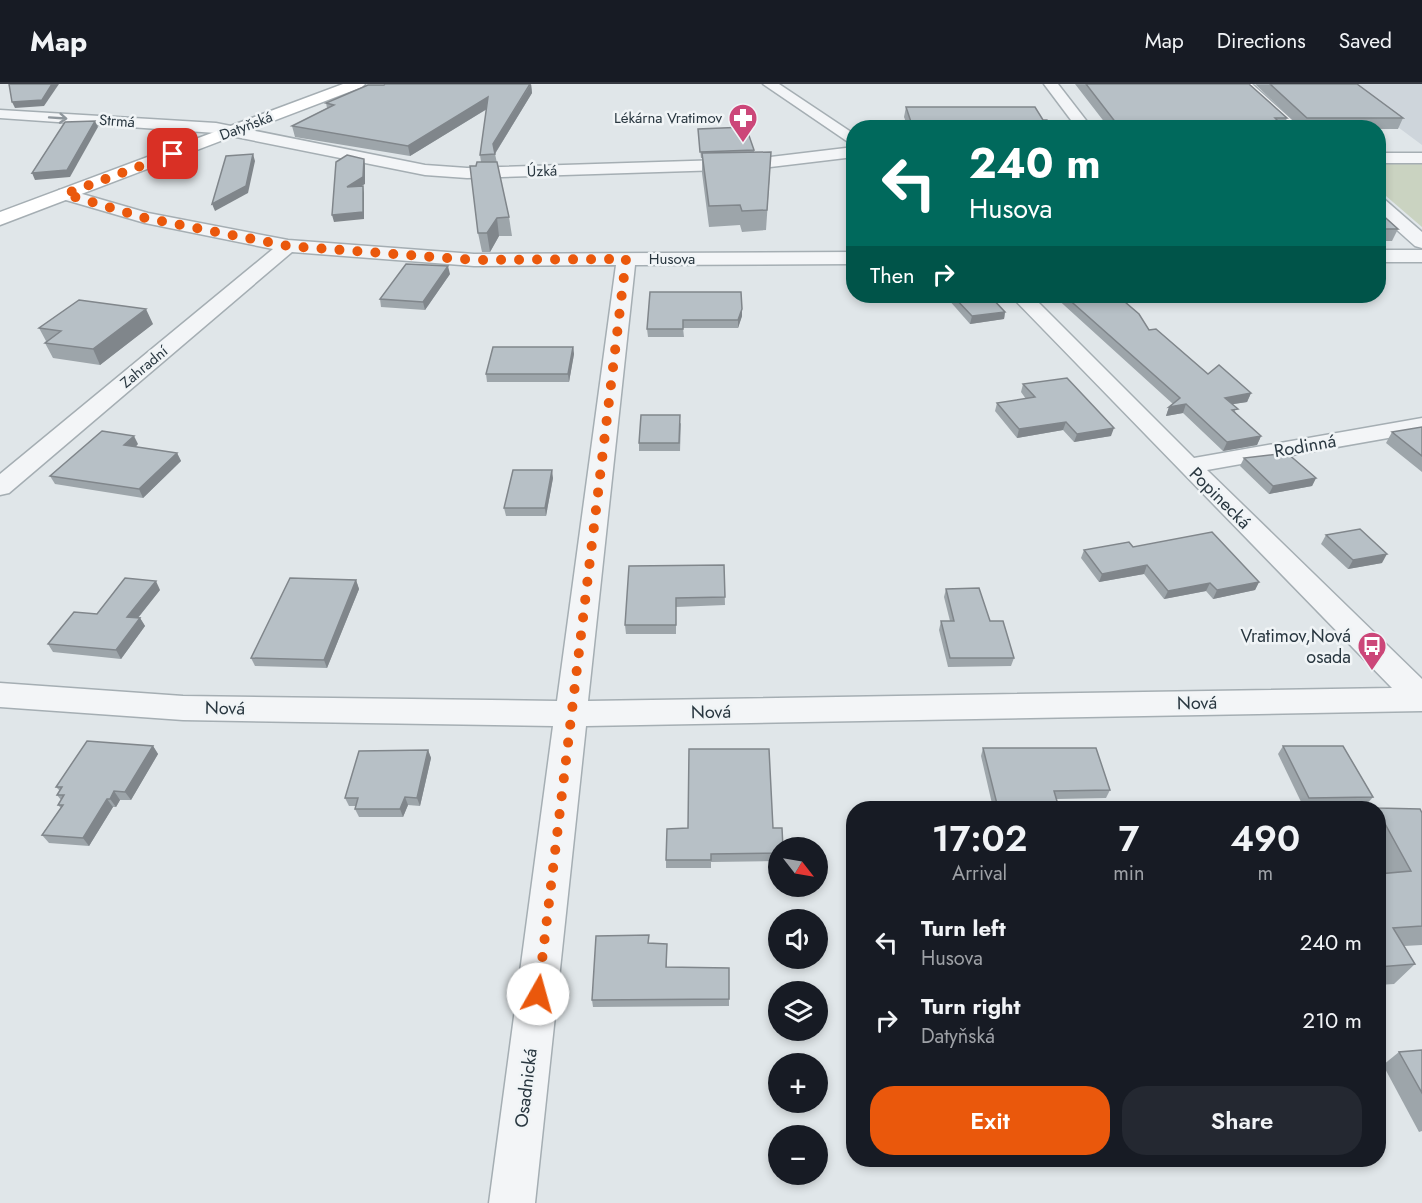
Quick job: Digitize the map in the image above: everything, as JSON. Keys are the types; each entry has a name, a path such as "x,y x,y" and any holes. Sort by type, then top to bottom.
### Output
{"main road":[{"name":"Datyňská","path":"0,219 357,84"}],"street":[{"path":"770,84 846,136"},
{"path":"1051,84 1079,120"},
{"path":"1244,84 1285,120"},
{"name":"Strmá","path":"0,114 234,130"},
{"name":"Úzká","path":"234,130 425,170 467,173 754,164 846,154"},
{"path":"1386,158 1422,158"},
{"name":"Husova","path":"65,194 145,218 288,246 474,260 846,258"},
{"path":"1386,210 1422,242"},
{"name":"Zahradní","path":"0,487 288,246"},
{"path":"1386,256 1422,256"},
{"name":"Osadnická","path":"512,1203 626,259"},
{"name":"Popinecká","path":"1028,303 1422,698"},
{"name":"Rodinná","path":"1188,466 1422,425"},
{"name":"Nová","path":"0,695 183,708 571,714 1422,698"}],"shaded area":[{"path":"1259,84 1422,84 1422,145 1363,101"}],"green space":[{"path":"1386,163 1422,163 1422,227 1386,196"}],"building":[{"path":"9,84 52,84 42,100 12,102"},
{"path":"530,84 493,144 495,154 480,155 488,97 408,146 292,126 334,105 326,103 368,85"},
{"path":"1086,84 1249,84 1287,118 1275,118 1277,120 1114,120"},
{"path":"1270,84 1357,84 1403,118 1307,118"},
{"path":"906,107 1035,107 1043,120 910,120"},
{"path":"95,121 67,170 32,173 65,122"},
{"path":"746,127 754,150 700,152 698,129"},
{"path":"771,152 767,210 742,211 740,205 709,206 702,153"},
{"path":"253,154 246,186 212,204 226,156"},
{"path":"347,155 364,159 363,177 347,187 363,186 363,212 332,215 336,162"},
{"path":"477,162 497,162 509,217 497,218 487,233 478,233 470,166 476,166"},
{"path":"1386,218 1398,229 1386,229"},
{"path":"406,264 448,266 423,302 380,299"},
{"path":"650,292 741,292 742,309 738,320 683,320 683,329 647,329"},
{"path":"79,300 146,309 93,349 45,343 61,331 39,328"},
{"path":"960,303 997,303 1005,312 972,316"},
{"path":"1073,303 1126,303 1139,314 1149,330 1156,329 1208,374 1219,365 1251,393 1225,398 1238,409 1232,410 1261,436 1227,442 1186,404 1169,407 1180,398"},
{"path":"493,347 573,347 568,374 486,374"},
{"path":"1067,378 1114,428 1077,434 1066,422 1019,429 997,403 1035,397 1023,384"},
{"path":"641,415 680,415 679,443 639,443"},
{"path":"1422,427 1422,456 1392,432"},
{"path":"102,431 134,436 124,445 177,453 139,489 50,476"},
{"path":"1287,453 1316,478 1273,486 1244,458"},
{"path":"513,470 552,470 545,508 504,508"},
{"path":"1360,529 1387,554 1353,560 1326,535"},
{"path":"1212,532 1259,582 1217,590 1210,583 1168,591 1147,565 1102,574 1084,550 1129,542 1133,547"},
{"path":"724,565 725,597 676,598 676,625 625,625 629,566"},
{"path":"125,578 156,581 127,617 140,618 116,650 48,644 74,612 97,614"},
{"path":"290,578 356,580 324,660 251,658"},
{"path":"979,588 990,621 1003,621 1014,658 950,658 941,621 954,621 946,589"},
{"path":"87,741 153,746 125,792 114,791 83,838 42,835 63,805 58,805 64,795 57,795 62,787 56,787"},
{"path":"1283,746 1343,746 1373,797 1309,798"},
{"path":"983,748 1096,748 1110,790 1054,791 1057,801 996,801"},
{"path":"689,749 769,749 773,828 782,828 782,837 768,837 768,853 711,854 711,860 666,860 667,829 688,828"},
{"path":"428,750 417,798 405,797 400,809 355,809 358,798 345,798 359,751"},
{"path":"1386,808 1420,809 1422,813 1422,926 1393,928 1415,964 1386,966 1386,873 1411,871 1386,826"},
{"path":"649,935 648,943 667,944 666,967 729,968 729,999 592,1000 596,936"},
{"path":"1422,1050 1422,1093 1399,1052"}],"place":[{"name":"Lékárna Vratimov","path":"743,144"},
{"name":"Vratimov,Nová osada","path":"1372,672"}],"route":[{"path":"173,154 65,194 145,218 288,246 474,260 626,259 538,994"}]}
